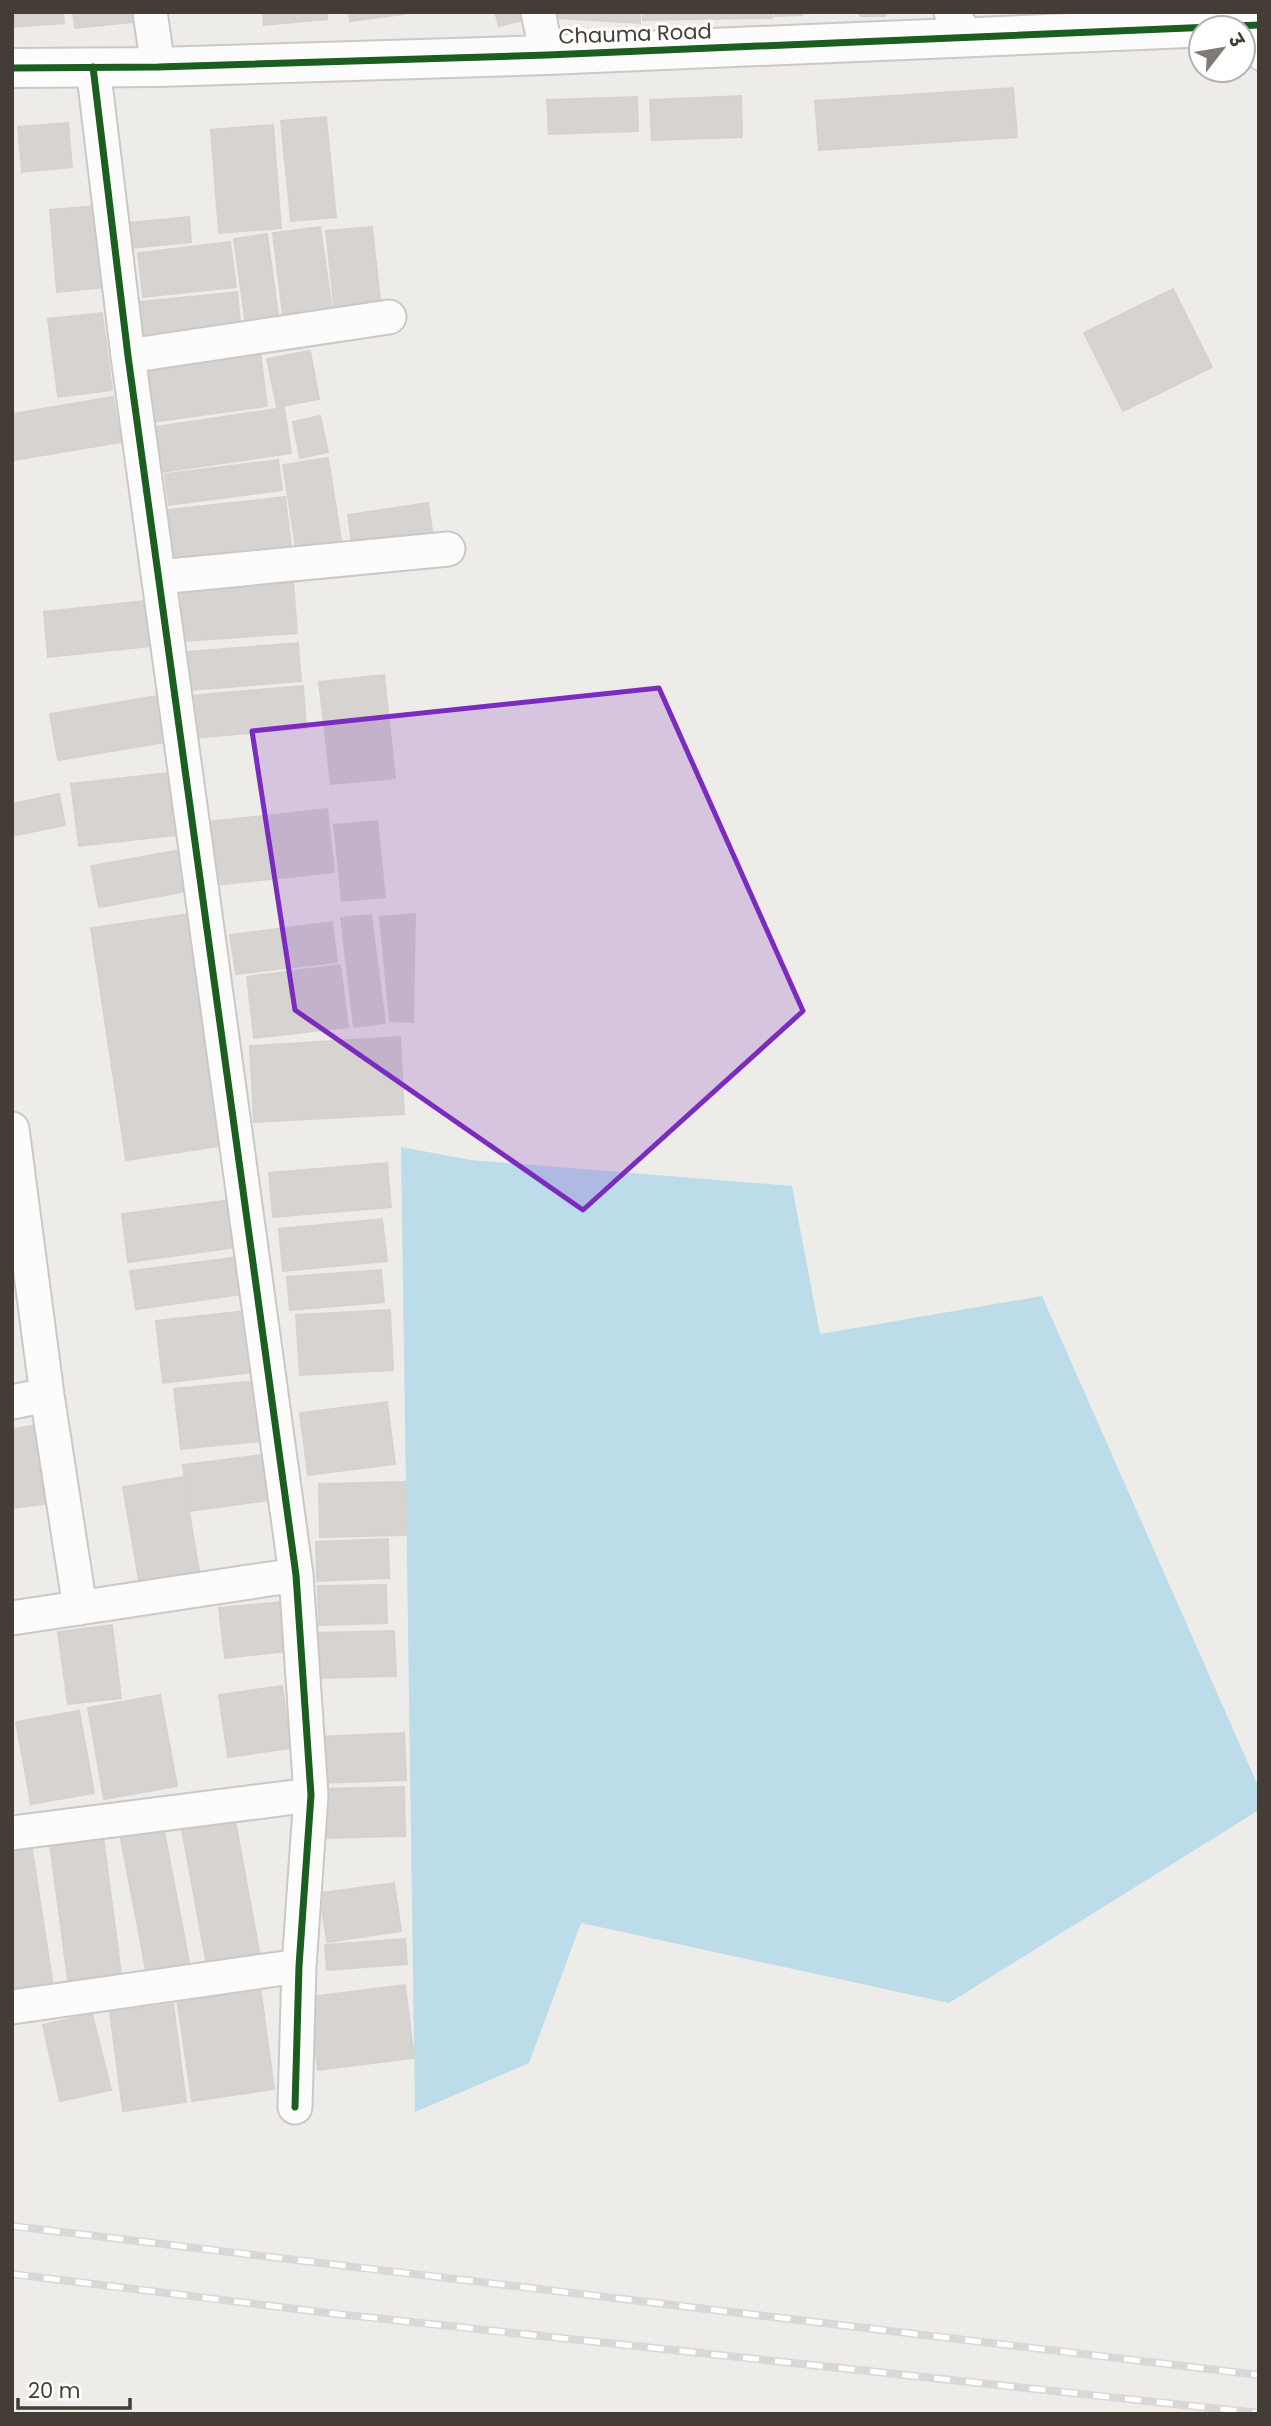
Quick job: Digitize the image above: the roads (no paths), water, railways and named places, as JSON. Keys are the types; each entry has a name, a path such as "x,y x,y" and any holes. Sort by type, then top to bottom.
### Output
{"street":[{"path":"150,12 158,66"},
{"path":"538,12 547,55"},
{"name":"Chauma Road","path":"12,68 547,55 959,25 1183,20"},
{"path":"93,67 128,356 296,1575 311,1795 299,1966 295,2108"},
{"path":"128,356 389,317"},
{"path":"159,577 448,549"},
{"path":"12,1129 47,1395 80,1608"},
{"path":"12,1402 47,1395"},
{"path":"12,1618 296,1575"},
{"path":"12,1833 311,1795"},
{"path":"12,2007 299,1966"}],"water":[{"path":"401,1147 471,1160 792,1186 820,1334 1042,1296 1259,1788 1259,1810 949,2003 581,1923 529,2063 415,2112"}],"railway":[{"path":"12,2226 1259,2375"},
{"path":"12,2274 337,2314 1259,2413"}]}
